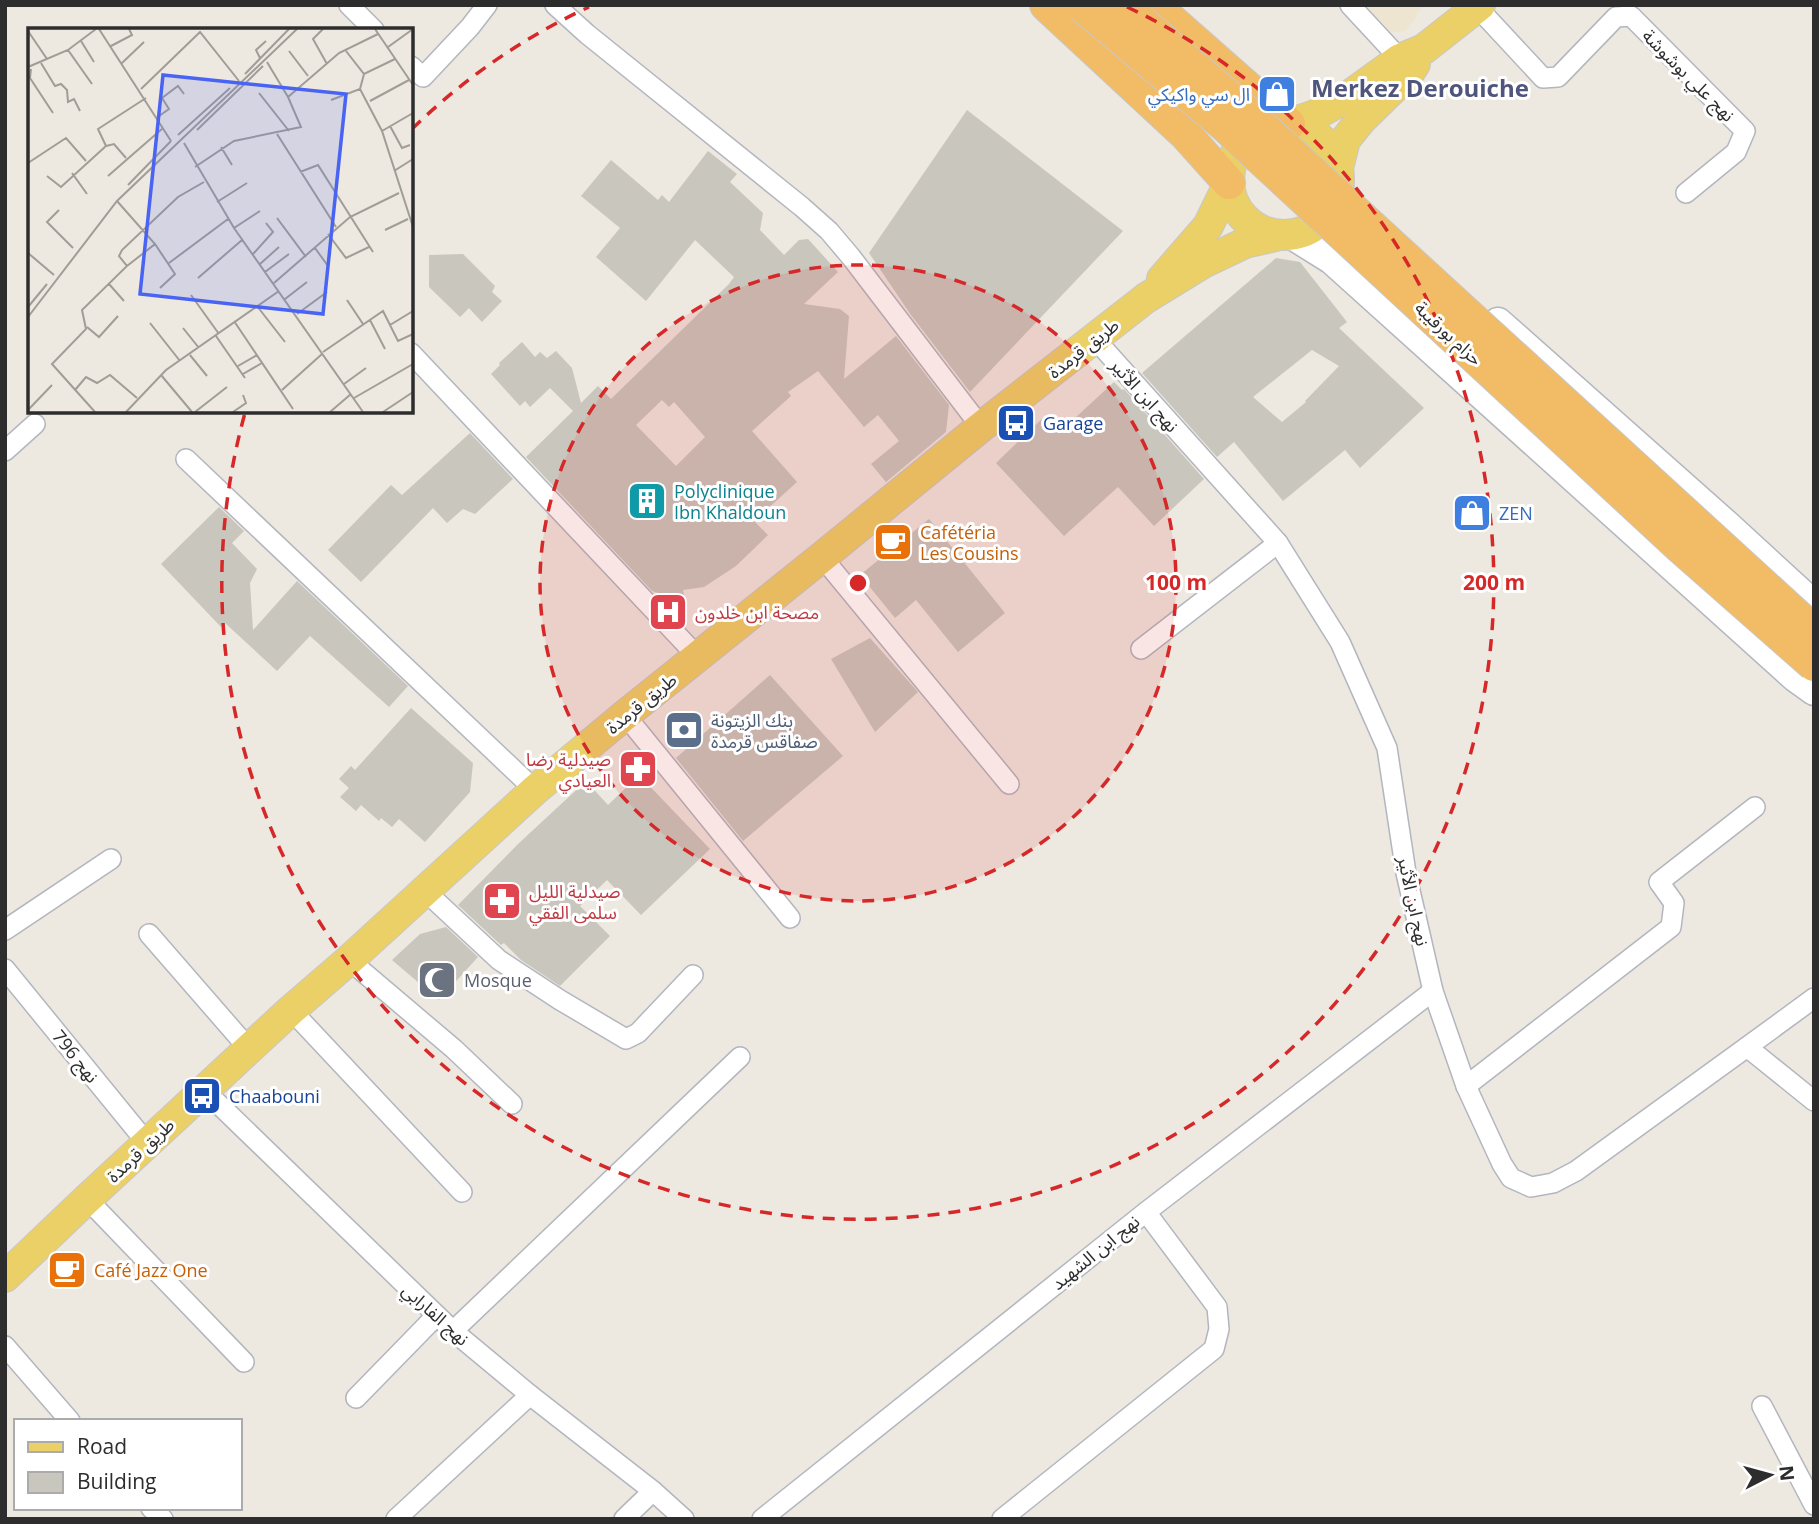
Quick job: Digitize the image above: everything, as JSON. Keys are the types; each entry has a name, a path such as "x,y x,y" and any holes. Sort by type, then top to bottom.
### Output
{"highway":[{"path":"1046,5 1185,134 1229,183"},
{"name":"حزام بورقيبة","path":"1081,5 1224,125 1681,548 1814,665"},
{"name":"حزام بورقيبة","path":"1122,5 1242,107 1814,631"},
{"path":"1154,5 1289,124"}],"main road":[{"path":"1412,54 1409,73 1361,120 1345,140 1338,195 1321,222 1307,230 1286,235 1265,232 1251,224 1240,213 1232,199 1229,183 1231,164 1239,147 1253,134 1270,126 1289,124 1315,115 1346,98 1479,6"},
{"path":"1289,124 1306,128 1321,138 1332,151 1339,174 1814,605"},
{"name":"طريق قرمدة","path":"1146,298 1208,226 1229,183"},
{"name":"طريق قرمدة","path":"5,1277 291,1010 535,790 625,715 981,427 1146,298 1203,263 1245,243 1286,235"},
{"name":"حزام بورقيبة","path":"1286,235 1332,260 1676,571 1814,691"},
{"path":"1676,571 1728,526"}],"street":[{"path":"349,5 372,28"},
{"path":"415,77 470,27 487,5"},
{"path":"555,5 829,231 981,427"},
{"path":"1350,5 1412,54"},
{"name":"نهج علي بوشوشة","path":"1479,6 1543,78 1558,77 1616,17 1631,16 1745,131 1736,152 1686,193"},
{"name":"نهج ابن الأثير","path":"1095,339 1278,543 1340,642 1387,748 1406,873 1433,991 1466,1086 1511,1178 1531,1187 1553,1183 1576,1171 1814,998"},
{"path":"413,355 698,657"},
{"path":"5,451 36,424"},
{"path":"186,459 535,790"},
{"path":"1141,649 1278,543"},
{"path":"822,557 1009,784"},
{"path":"625,715 790,918"},
{"path":"1466,1086 1671,927 1674,903 1660,882 1755,807"},
{"path":"5,930 111,859"},
{"path":"425,891 499,960 626,1039 638,1033 693,975"},
{"path":"149,934 249,1049"},
{"path":"349,960 454,1049 512,1104"},
{"name":"نهج 796","path":"6,972 147,1143"},
{"name":"نهج ابن الشهيد","path":"762,1519 1146,1212 1433,991"},
{"path":"291,1010 462,1192"},
{"path":"1747,1047 1814,1101"},
{"path":"453,1331 740,1057"},
{"name":"نهج الفارابي","path":"204,1090 436,1316 684,1519"},
{"path":"87,1199 244,1362"},
{"path":"1002,1519 1214,1349 1219,1329 1217,1307 1146,1212"},
{"path":"356,1398 436,1316"},
{"path":"5,1346 68,1419"},
{"path":"396,1519 530,1395"},
{"path":"1762,1406 1814,1505"},
{"path":"624,1519 653,1491"}],"shaded area":[{"path":"1366,5 1426,5 1405,31 1391,32"}],"building":[{"path":"967,110 1123,231 970,392 911,315 869,253"},
{"path":"708,151 737,174 730,182 763,213 760,230 784,255 799,240 808,239 838,272 804,304 840,309 849,316 844,379 896,336 949,405 946,432 886,482 871,464 899,441 878,415 864,427 818,371 788,392 791,396 752,431 797,482 754,521 768,535 736,566 704,587 683,590 684,595 659,598 658,593 652,591 526,457 573,411 550,388 530,407 525,401 520,406 491,374 522,342 535,357 540,352 547,358 556,351 572,368 581,403 598,386 611,399 734,277 695,240 646,301 596,257 620,228 581,196 611,160 658,200 662,195 669,202","holes":["662,400 669,407 674,402 705,437 676,466 636,425"]},
{"path":"463,254 495,286 492,292 502,301 482,322 469,308 460,317 429,287 429,255"},
{"path":"1276,258 1300,262 1347,322 1339,328 1424,408 1360,468 1345,450 1283,501 1234,442 1217,457 1142,373","holes":["1312,350 1339,366 1306,402 1282,422 1253,397"]},
{"path":"1114,382 1124,389 1204,479 1154,526 1118,487 1064,536 996,463 1047,414 1062,430"},
{"path":"470,433 513,479 475,514 463,509 447,523 433,508 361,582 328,550 391,485 402,495"},
{"path":"219,507 244,531 232,543 257,569 250,583 253,630 297,581 408,686 389,707 310,636 277,671 225,623 221,627 161,564"},
{"path":"929,519 1005,613 958,652 916,600 895,618 860,575"},
{"path":"870,638 918,692 875,732 831,659"},
{"path":"770,675 843,756 743,841 676,758"},
{"path":"411,708 473,763 470,792 425,842 399,819 392,827 381,818 379,821 361,805 356,811 340,797 349,788 339,779 351,766 355,770"},
{"path":"639,775 710,849 641,915 607,880 580,906 610,936 560,986 521,960 504,943 501,945 458,905 586,781 608,805"},
{"name":"Mosque","path":"446,927 478,957 439,1000 392,960 420,934"}],"place":[{"name":"ال سي واكيكي","path":"1277,94"},
{"name":"Garage","path":"1016,423"},
{"name":"Polyclinique Ibn Khaldoun","path":"647,501"},
{"name":"ZEN","path":"1472,513"},
{"name":"Cafétéria Les Cousins","path":"893,542"},
{"name":"مصحة ابن خلدون","path":"668,612"},
{"name":"بنك الزيتونة صفاقس قرمدة","path":"684,730"},
{"name":"صيدلية رضا العيادي","path":"638,769"},
{"name":"صيدلية الليل سلمى الفقي","path":"502,901"},
{"name":"Mosque","path":"437,980"},
{"name":"Chaabouni","path":"202,1096"},
{"name":"Café Jazz One","path":"67,1270"}],"district":[{"name":"Merkez Derouiche","path":"1420,87"}]}
